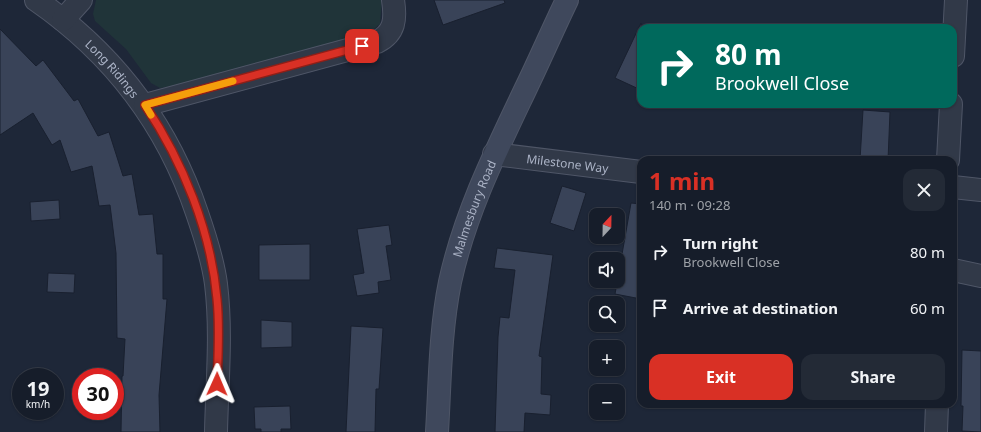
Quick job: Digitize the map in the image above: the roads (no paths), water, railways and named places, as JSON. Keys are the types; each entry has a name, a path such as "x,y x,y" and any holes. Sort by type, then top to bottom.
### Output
{"main road":[{"name":"Malmesbury Road","path":"437,432 441,347 450,281 470,212 494,154 567,0"}],"street":[{"name":"Long Ridings","path":"36,0 63,20 100,53 145,105 161,130 182,174 203,229 212,264 218,321 216,432"},
{"path":"63,20 81,0"},
{"path":"145,105 377,42 387,36 392,30 394,13 392,0"},
{"path":"955,24 956,0"},
{"path":"948,156 951,108"},
{"name":"Milestone Way","path":"494,154 637,172"},
{"path":"957,187 981,190"},
{"path":"957,271 981,276"},
{"path":"936,432 937,408"}]}
